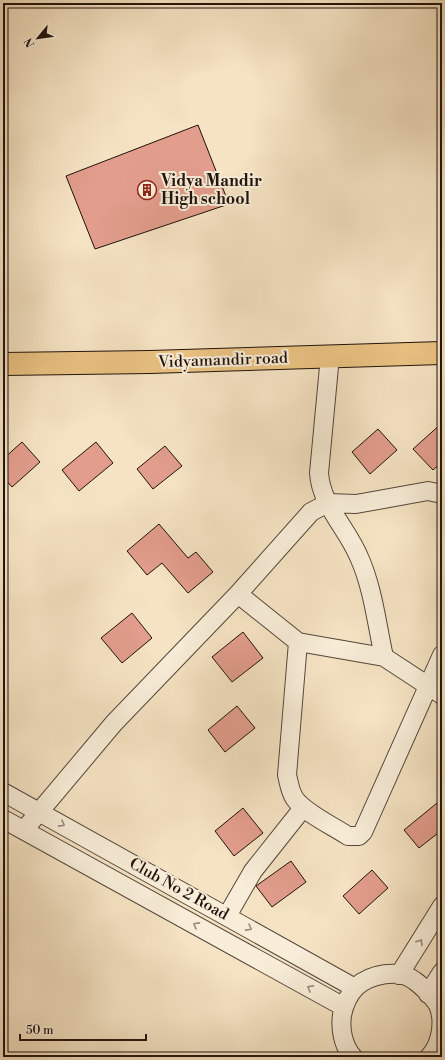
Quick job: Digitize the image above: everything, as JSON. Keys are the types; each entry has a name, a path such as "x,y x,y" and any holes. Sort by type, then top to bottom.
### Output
{"main road":[{"name":"Vidyamandir road","path":"3,364 150,362 442,353"}],"street":[{"path":"330,356 319,484 328,503 352,542 365,571 384,657"},
{"path":"24,830 114,723 238,594 305,517 318,507 328,503 356,504 428,491 442,494"},
{"path":"238,594 298,642 384,657 435,690"},
{"path":"298,642 287,775 290,788 294,799 303,808 348,836 359,836 362,832 435,690 442,655"},
{"name":"Club No 2 Road","path":"3,792 356,988"},
{"path":"227,916 253,871 303,808"},
{"name":"Club No 2 Road","path":"3,819 344,1007"},
{"path":"399,974 442,906"},
{"path":"428,994 442,972"},
{"path":"354,1057 343,1039 341,1024 344,1007 356,988 366,981 382,974 399,974 415,980 438,1005 442,1022 436,1051"}],"building":[{"name":"Vidya Mandir High school","path":"198,125 229,204 95,249 66,176"},
{"path":"442,423 442,462 433,470 413,449"},
{"path":"378,429 397,450 370,474 352,452"},
{"path":"22,442 40,462 12,487 3,477 3,459"},
{"path":"96,442 113,463 79,491 62,470"},
{"path":"165,446 182,466 153,489 137,469"},
{"path":"159,524 188,558 196,552 213,572 188,593 162,563 147,575 127,551"},
{"path":"132,613 152,638 122,663 101,638"},
{"path":"243,632 263,658 232,682 212,657"},
{"path":"237,706 255,728 225,752 208,730"},
{"path":"442,799 442,830 419,848 404,830"},
{"path":"243,808 263,833 234,856 215,831"},
{"path":"291,861 306,882 272,907 256,886"},
{"path":"372,870 388,888 359,914 343,896"}],"place":[{"name":"Vidya Mandir High school","path":"147,190"}]}
